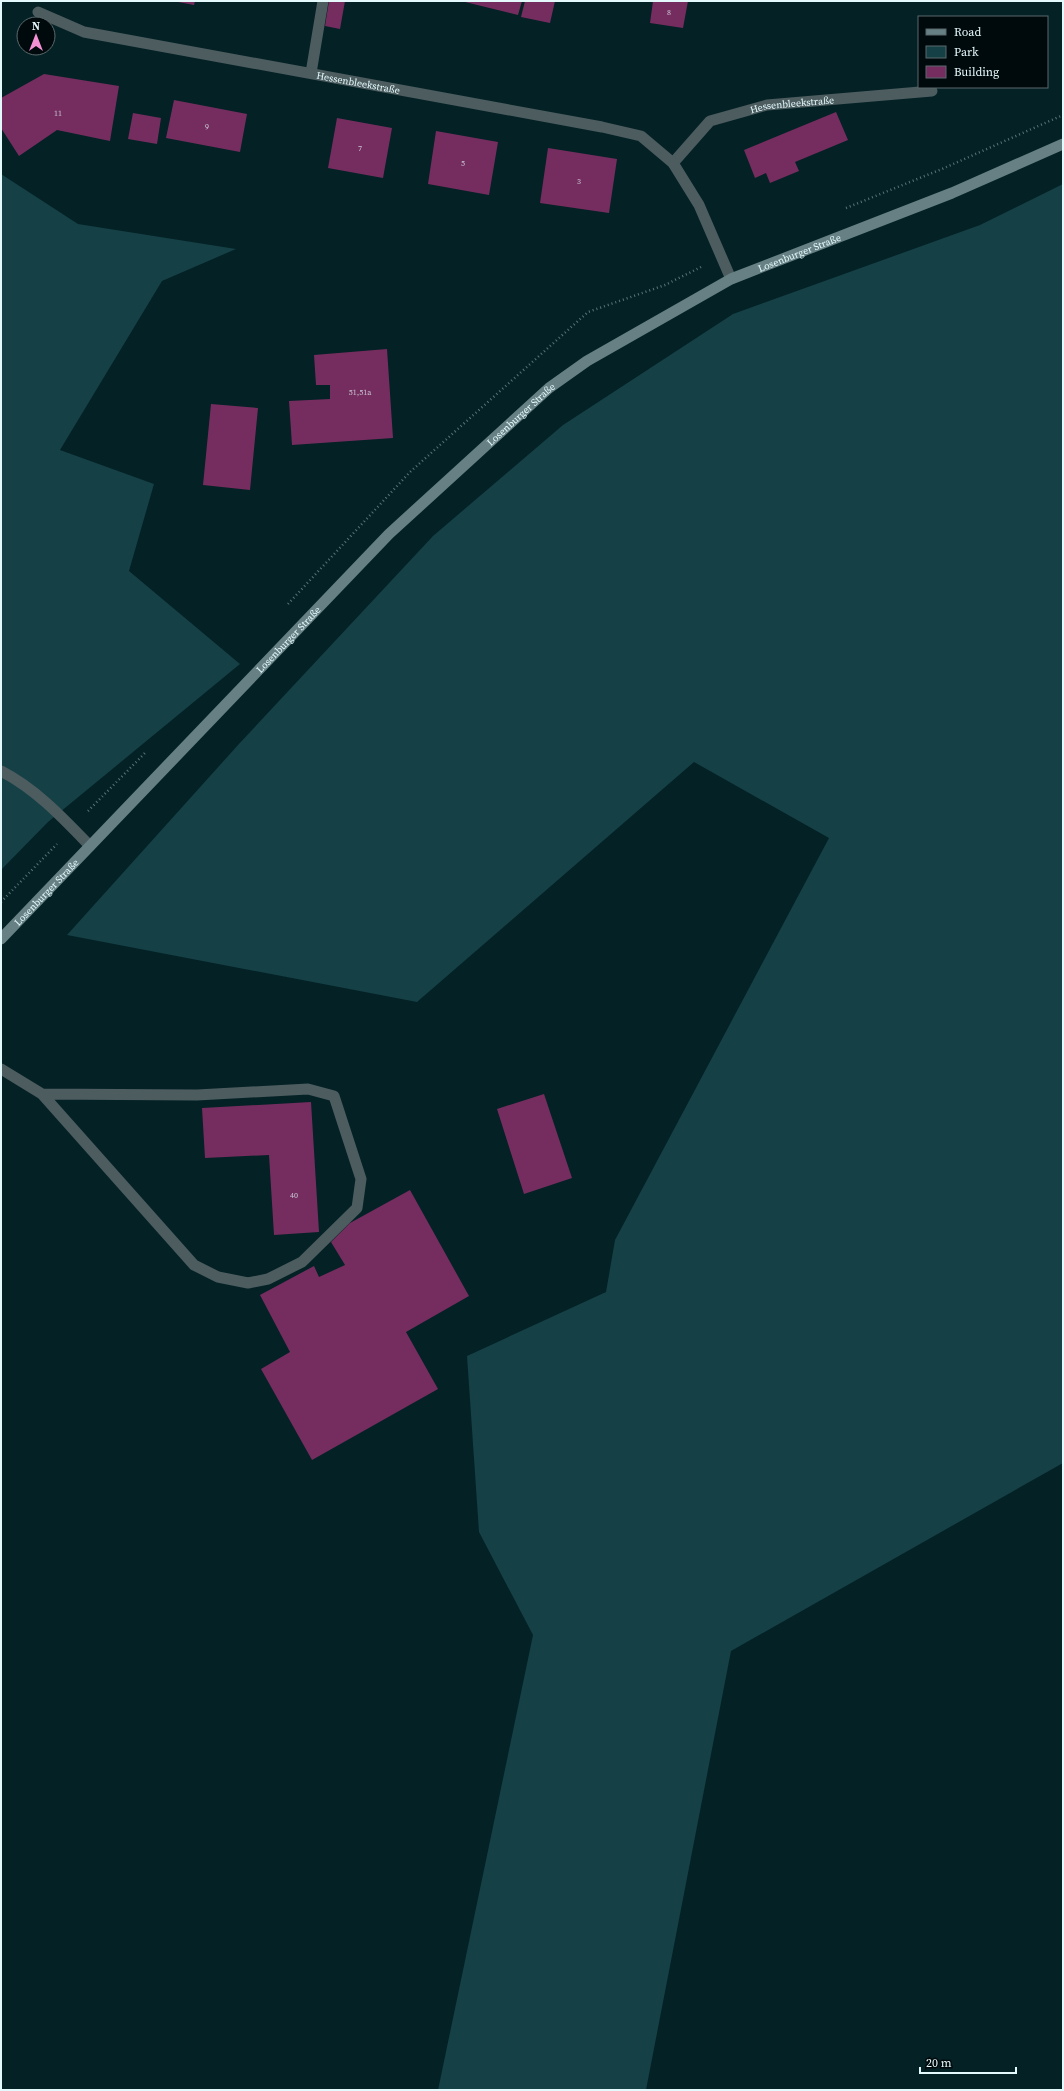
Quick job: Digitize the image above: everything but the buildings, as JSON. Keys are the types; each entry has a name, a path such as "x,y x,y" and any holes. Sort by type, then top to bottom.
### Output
{"main road":[{"name":"Losenburger Straße","path":"1,938 389,534 549,388 594,357 731,280 952,193 1063,144"}],"street":[{"path":"311,73 323,1"},
{"name":"Hessenbleekstraße","path":"38,12 84,32 602,127 640,136 673,163 699,205 731,280"},
{"name":"Hessenbleekstraße","path":"673,163 710,121 767,105 932,91"},
{"path":"1,771 15,778 59,814 90,846"},
{"path":"1,1069 42,1094 194,1265 218,1277 248,1283 268,1279 302,1262 357,1208 361,1179 334,1096 308,1089 189,1095 42,1094"}],"green space":[{"path":"1,174 78,224 236,249 162,281 60,450 154,484 129,571 240,664 48,822 1,870"},
{"path":"1063,184 1063,1463 731,1651 646,2090 438,2090 533,1635 479,1532 467,1356 606,1292 615,1240 829,838 694,762 417,1002 67,935 238,745 433,536 563,425 733,314 980,225"}]}
